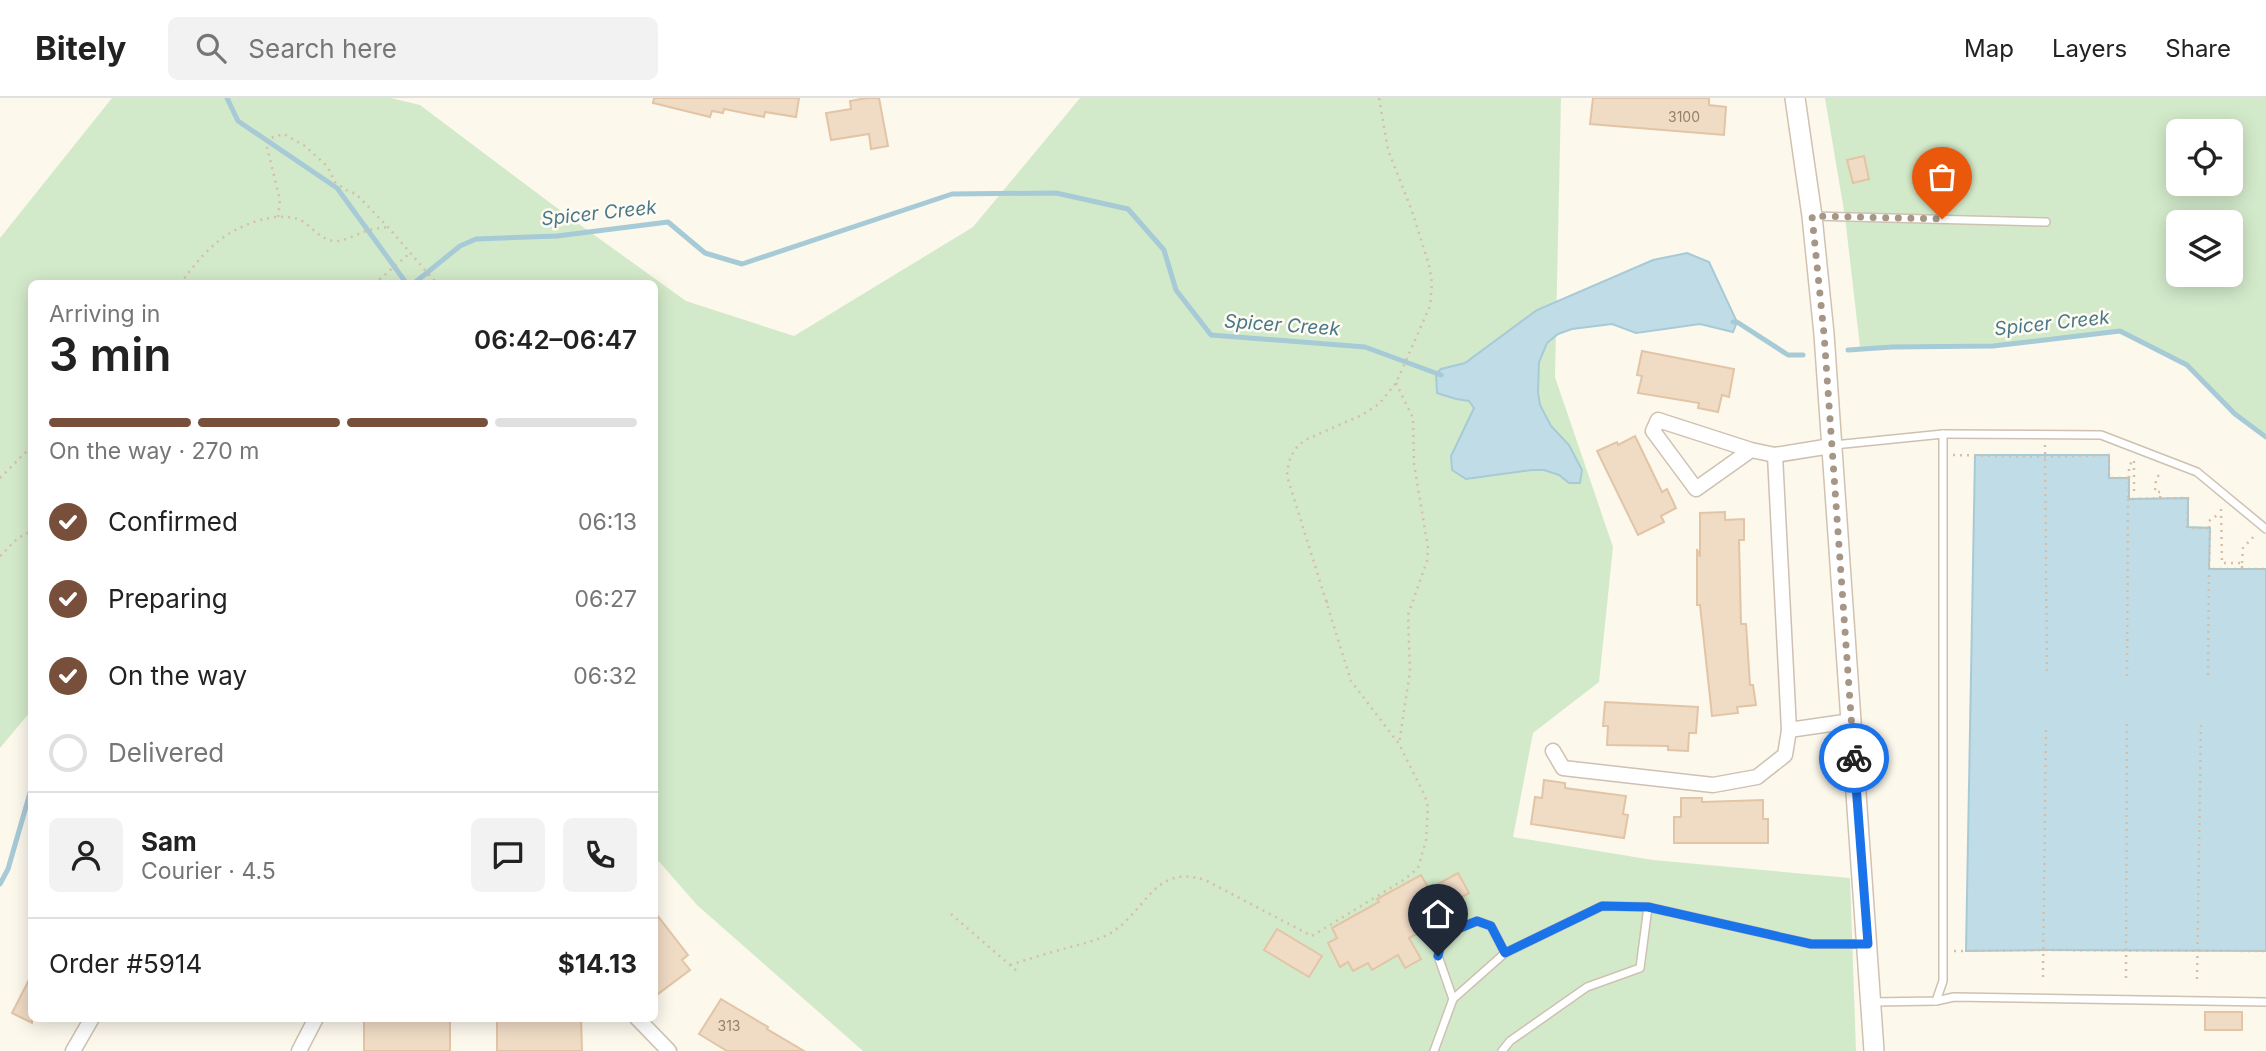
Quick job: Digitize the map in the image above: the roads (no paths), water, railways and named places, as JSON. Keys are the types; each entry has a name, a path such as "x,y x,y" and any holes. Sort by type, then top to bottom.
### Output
{"main road":[{"path":"1795,98 1812,216 1824,334 1874,1051"}],"street":[{"path":"1751,450 1696,489 1653,431 1658,420 1775,455 1831,446"},
{"path":"1553,751 1563,768 1713,785 1757,777 1785,755 1789,730 1775,455"},
{"path":"1789,730 1851,721"},
{"path":"73,1051 90,1022"},
{"path":"299,1051 314,1022"},
{"path":"641,1022 669,1051"}],"lane":[{"path":"1812,216 2046,222"},
{"path":"1936,1001 1943,971 1943,434"},
{"path":"1831,446 1943,434 2101,435 2197,472 2265,528"},
{"path":"1434,1051 1453,999 1505,953 1602,906 1648,907 1811,944 1868,944"},
{"path":"1502,1051 1510,1041 1587,987 1640,968 1648,907"},
{"path":"1453,999 1438,956 1443,935 1477,921 1491,926 1505,953"},
{"path":"1872,1002 1936,1001 1954,997 2266,1002"}],"water":[{"path":"1687,253 1709,262 1737,322 1733,332 1700,324 1636,333 1612,324 1572,329 1558,334 1547,343 1539,362 1540,405 1551,426 1569,445 1582,470 1580,483 1569,483 1559,475 1544,470 1466,479 1452,470 1451,456 1474,408 1469,401 1437,393 1436,374 1441,369 1465,363 1537,310 1653,260"},
{"path":"1975,455 2109,455 2109,478 2129,478 2129,499 2188,498 2188,527 2210,528 2209,569 2266,569 2266,951 1966,951"}],"waterway":[{"path":"227,98 238,121 337,188 404,280"},
{"name":"Spicer Creek","path":"418,280 460,246 476,239 557,236 668,222 705,253 742,264 952,194 1056,193 1128,209 1164,250 1176,290 1211,335 1365,347 1441,375"},
{"name":"Spicer Creek","path":"1733,322 1788,355 1803,355"},
{"name":"Spicer Creek","path":"1848,350 1993,346 2120,331 2187,365 2235,414 2266,437"},
{"name":"Spicer Creek","path":"0,884 8,869 28,800"}]}
